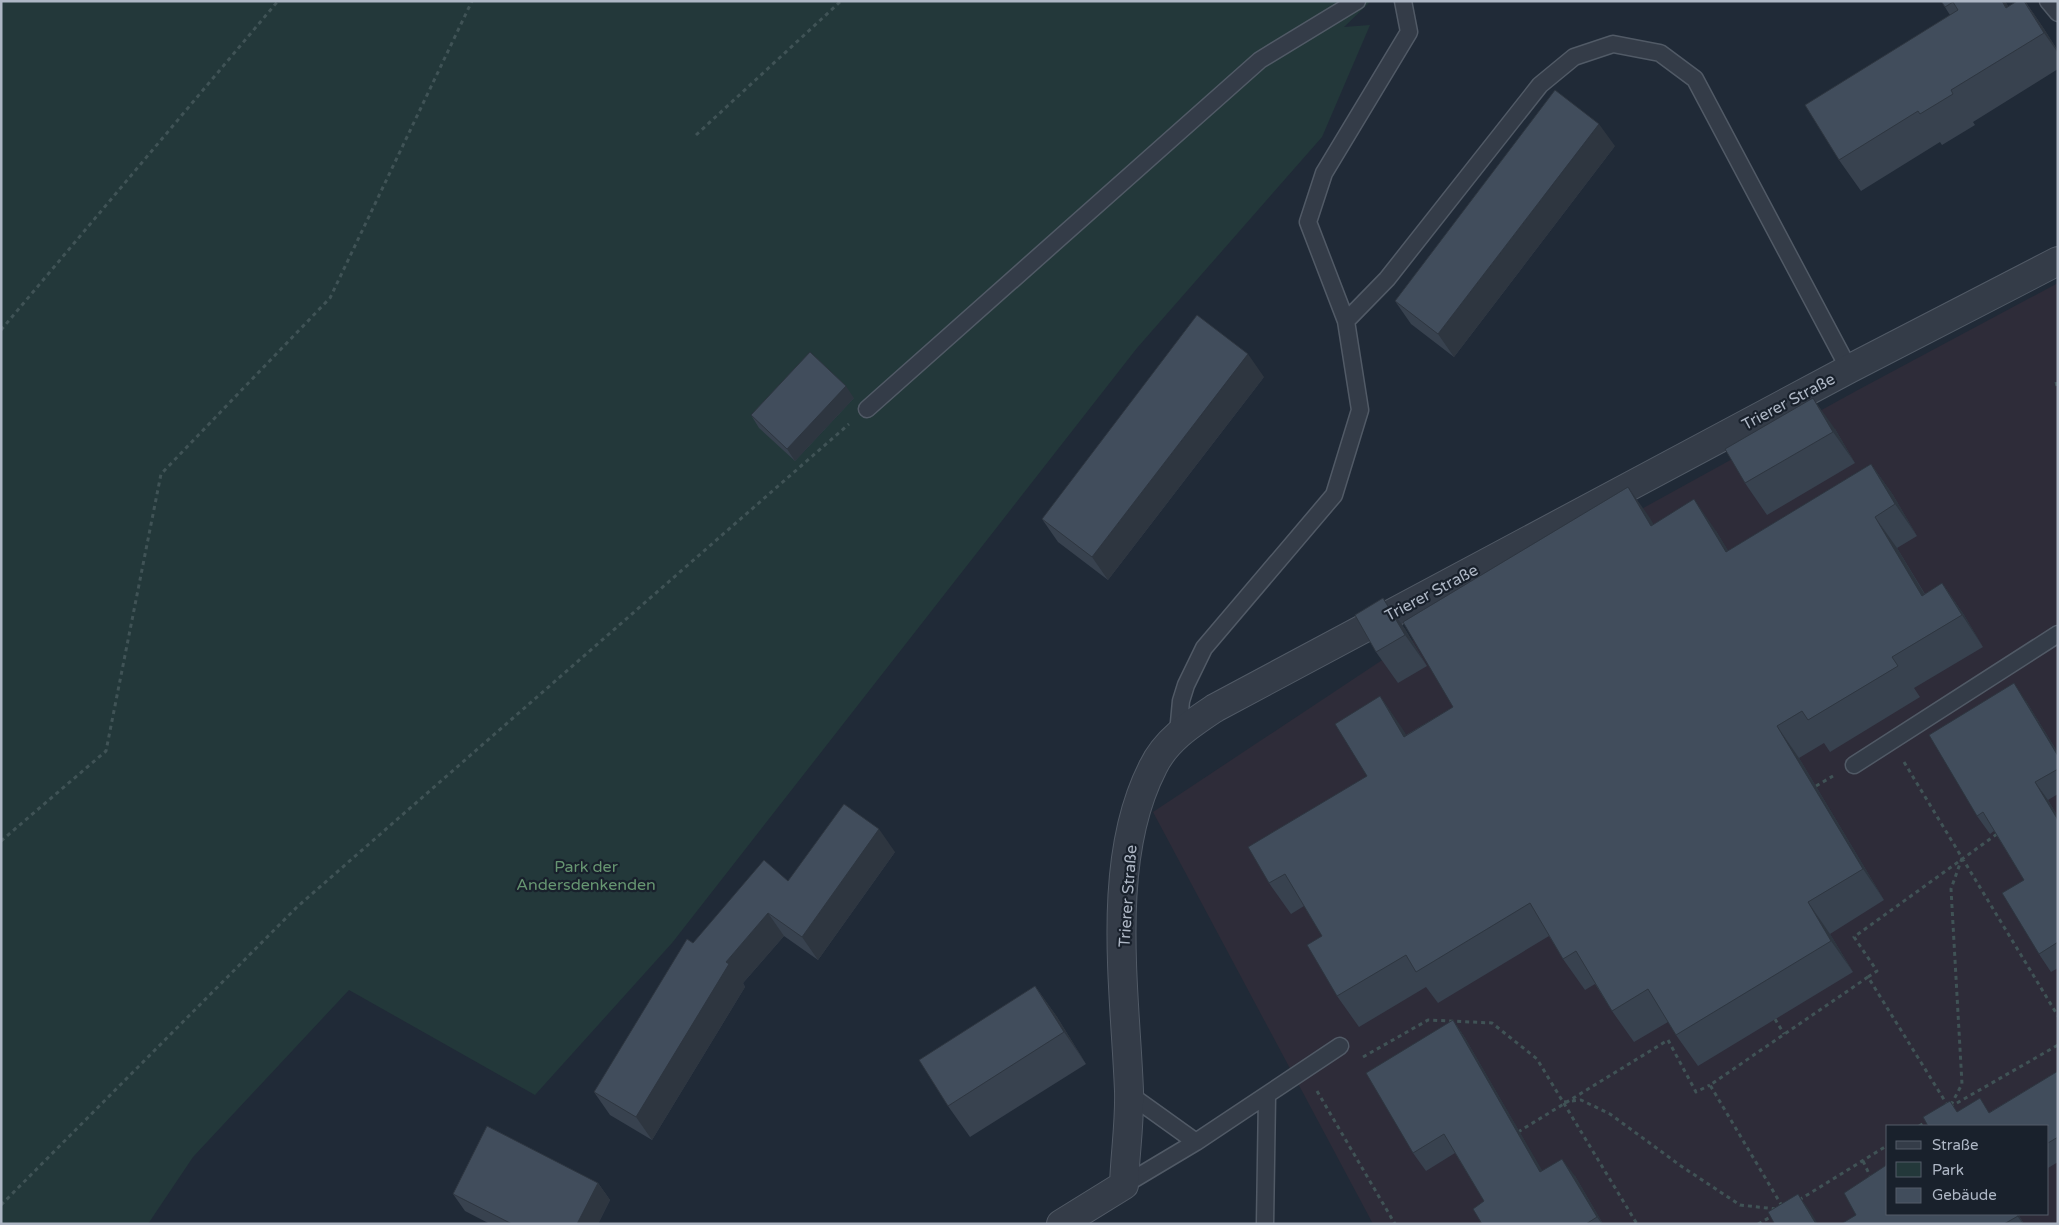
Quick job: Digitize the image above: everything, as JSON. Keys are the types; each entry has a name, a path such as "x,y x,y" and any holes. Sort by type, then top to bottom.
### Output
{"street":[{"name":"Trierer Straße","path":"1124,1185 1129,1094 1121,928 1126,860 1140,796 1153,765 1178,734 1215,708 1849,369 2058,261"},
{"path":"1061,1224 1124,1185"}],"lane":[{"path":"866,409 1260,60 1357,1"},
{"path":"1178,734 1181,701 1186,685 1204,648 1334,496 1360,410 1346,320 1308,222 1324,173 1409,32 1403,1"},
{"path":"2048,1 2058,13"},
{"path":"1346,320 1387,279 1540,85 1574,57 1613,44 1660,53 1695,80 1849,369"},
{"path":"1854,765 2058,634"},
{"path":"1124,1185 1196,1142 1340,1046"},
{"path":"1129,1094 1196,1142"},
{"path":"1264,1224 1267,1096"}],"path":[{"path":"1,330 278,1"},
{"path":"1,841 106,751 161,474 330,298 472,1"},
{"path":"696,135 841,1"},
{"path":"2056,382 2058,390"},
{"path":"1,1205 297,908 866,409"},
{"path":"1891,740 2058,1016"},
{"path":"1518,1132 1564,1102 1668,1040 1696,1092 1710,1085 1877,971 1854,937 1998,834"},
{"path":"1949,1108 1962,1084 1952,890 1962,858"},
{"path":"1868,977 1949,1108"},
{"path":"1775,1019 1784,1034"},
{"path":"1340,1046 1362,1058 1428,1020 1492,1023 1537,1059 1637,1224"},
{"path":"1949,1108 2058,1045"},
{"path":"1305,1070 1395,1224"},
{"path":"1710,1085 1784,1209"},
{"path":"1564,1102 1582,1100 1610,1114 1681,1166 1740,1205 1784,1209"},
{"path":"1921,1125 1934,1117"},
{"path":"1792,1204 1886,1146"},
{"path":"1862,1161 1875,1186"},
{"path":"1758,1224 1784,1209"}],"shaded area":[{"path":"2058,283 2058,1224 1373,1224 1153,812 1456,611 1856,391"}],"green space":[{"name":"Park der Andersdenkenden","path":"1,1 1371,1 1344,27 1370,25 1322,137 1137,348 672,943 535,1095 349,990 193,1157 148,1224 1,1224"}],"building":[{"path":"1941,1 2002,1 2006,8 2017,1 2024,1 2044,33 1951,90 1953,94 1920,114 1918,111 1839,160 1805,105 1958,10 1953,2 1945,7"},
{"path":"1555,90 1599,124 1438,334 1395,301"},
{"path":"1197,315 1248,354 1092,557 1042,519"},
{"path":"810,352 846,386 787,449 751,415"},
{"path":"1813,398 1833,432 1745,483 1725,449"},
{"path":"1871,464 1895,504 1875,517 1922,596 1942,583 1962,615 1892,657 1898,666 1808,720 1802,711 1777,726 1863,869 1808,902 1831,941 1676,1035 1648,989 1612,1011 1576,951 1563,959 1530,903 1416,972 1406,955 1337,996 1307,945 1322,936 1285,874 1269,883 1248,847 1367,776 1335,724 1380,696 1404,737 1453,707 1403,622 1628,487 1651,526 1694,499 1726,552"},
{"path":"1383,598 1405,635 1376,652 1355,615"},
{"path":"2014,683 2058,756 2058,769 2035,782 2058,820 2058,942 2039,954 2002,893 2024,880 1983,812 1977,816 1929,735"},
{"path":"844,804 879,829 802,937 768,913 726,962 729,964 636,1117 594,1092 687,939 693,943 764,860 788,881"},
{"path":"1035,986 1064,1032 948,1106 919,1060"},
{"path":"1453,1020 1540,1172 1562,1159 1597,1217 1586,1224 1482,1224 1473,1209 1484,1201 1444,1134 1413,1153 1366,1073"},
{"path":"2058,1071 2058,1137 2049,1142 2049,1125 1927,1125 1923,1117 1950,1101 1957,1112 1980,1098 1989,1113"},
{"path":"487,1126 598,1183 577,1224 512,1224 453,1194"},
{"path":"1886,1165 1886,1215 2018,1216 2004,1224 1841,1224 1856,1215 1844,1193"},
{"path":"1798,1194 1816,1224 1773,1224 1768,1212"}]}
